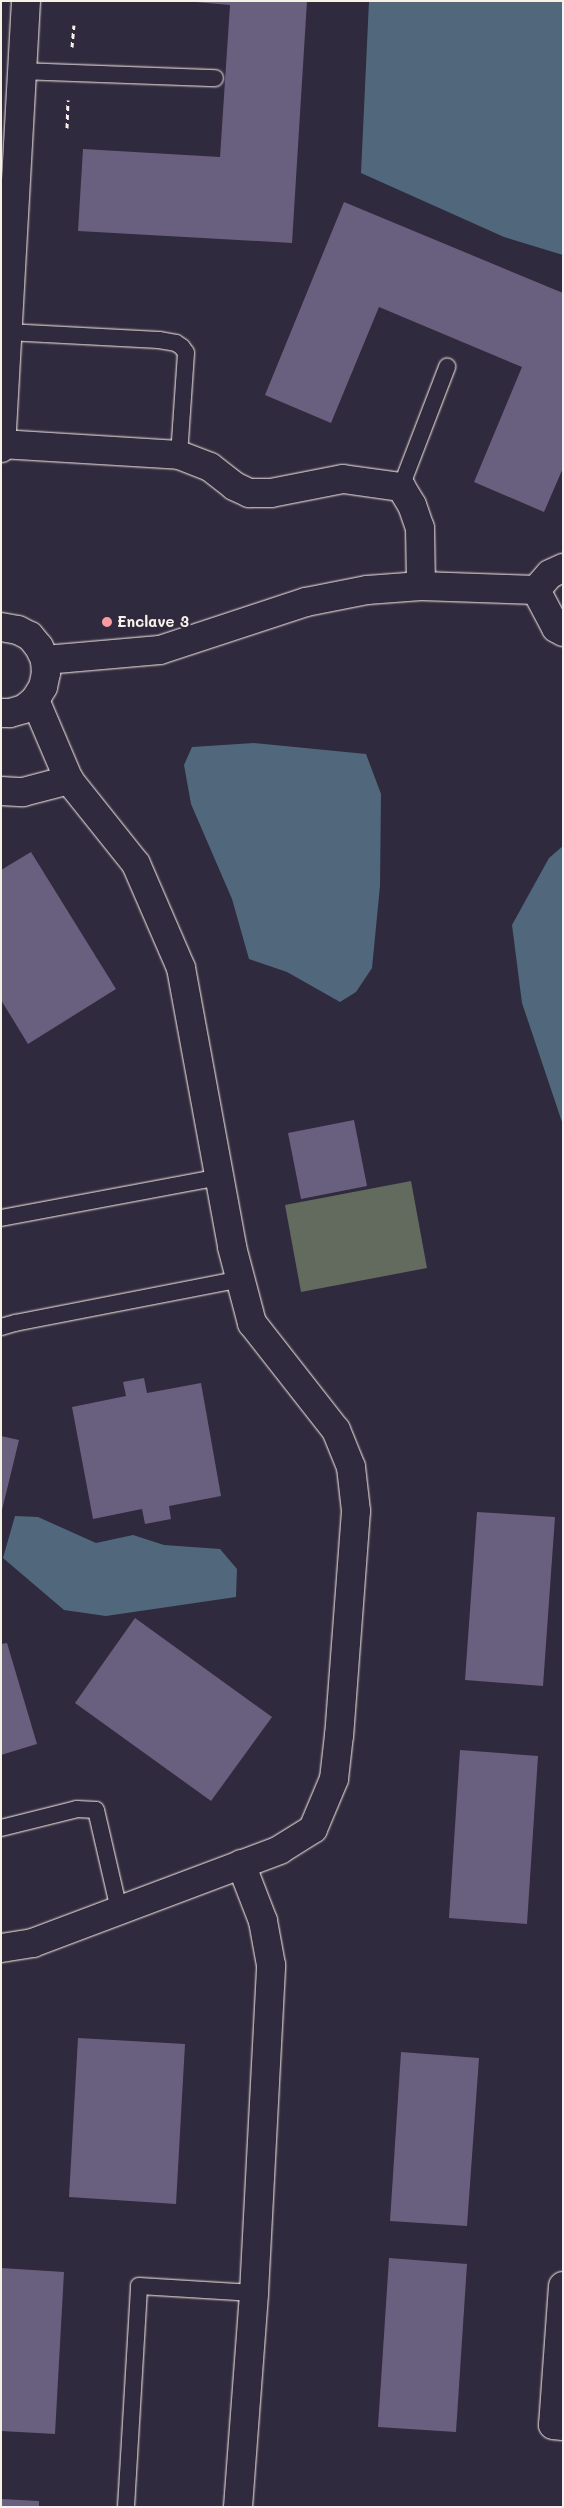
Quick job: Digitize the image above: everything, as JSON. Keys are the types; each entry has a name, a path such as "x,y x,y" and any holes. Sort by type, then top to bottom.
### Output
{"street":[{"path":"1,448 7,332 11,70 26,1"},
{"path":"2,444 179,455 210,467 234,486 249,493 271,492 343,480 401,487 412,505 420,528 421,586"},
{"path":"536,590 550,574 563,568"},
{"path":"45,660 160,650 306,602 367,590 421,586 536,590"},
{"path":"536,590 556,628 563,632"},
{"path":"1,628 18,630 30,636 39,647 45,660 45,680 35,700 24,709 10,714 1,713"},
{"path":"1,1948 33,1943 280,1850 313,1829 334,1779 356,1511 351,1467 336,1430 252,1323 232,1247 181,968 136,864 69,780 35,700"},
{"path":"1,791 23,792 69,780"},
{"path":"238,2507 254,2294 271,1964 263,1921 241,1864"},
{"path":"563,2286 553,2425 563,2426"}],"lane":[{"path":"11,70 215,78"},
{"path":"7,332 159,340 182,346 186,354 179,455"},
{"path":"401,487 447,367"},
{"path":"1,1218 220,1177"},
{"path":"1,1327 15,1322 241,1279"},
{"path":"1,1828 77,1809 96,1810 120,1910"},
{"path":"126,2507 139,2286 254,2294"}],"path":[{"path":"71,56 74,25"},
{"path":"67,128 68,94"}],"shaded area":[{"path":"411,1181 427,1268 301,1292 285,1205"}],"water":[{"path":"369,1 563,1 563,255 504,237 361,173"},
{"path":"254,743 366,754 381,794 380,886 372,968 356,992 340,1002 287,972 249,959 232,899 191,804 184,765 192,747"},
{"path":"563,846 563,1125 522,1003 512,925 549,858"},
{"path":"15,1516 38,1517 96,1543 133,1535 164,1545 220,1549 237,1569 236,1597 106,1616 64,1610 3,1558"}],"building":[{"path":"184,1 307,1 292,243 78,231 83,149 220,157 230,5"},
{"path":"344,202 563,293 563,468 544,512 474,482 522,367 379,307 331,423 265,395"},
{"path":"31,852 116,989 28,1044 1,1000 1,870"},
{"path":"354,1120 367,1186 301,1199 288,1133"},
{"path":"144,1378 147,1393 201,1383 221,1496 169,1506 171,1519 145,1524 142,1509 93,1519 72,1407 126,1396 123,1382"},
{"path":"1,1436 19,1440 2,1510 1,1509"},
{"path":"477,1512 555,1517 543,1686 465,1680"},
{"path":"135,1618 272,1717 211,1801 75,1703"},
{"path":"7,1643 37,1744 1,1755 1,1644"},
{"path":"460,1750 538,1756 527,1924 449,1918"},
{"path":"78,2038 185,2044 176,2204 69,2197"},
{"path":"401,2052 479,2058 467,2226 390,2221"},
{"path":"389,2258 467,2264 456,2432 378,2427"},
{"path":"1,2268 64,2272 55,2434 1,2431"},
{"path":"1,2499 39,2501 39,2507 1,2507"}],"place":[{"name":"Enclave 3","path":"107,622"}]}
